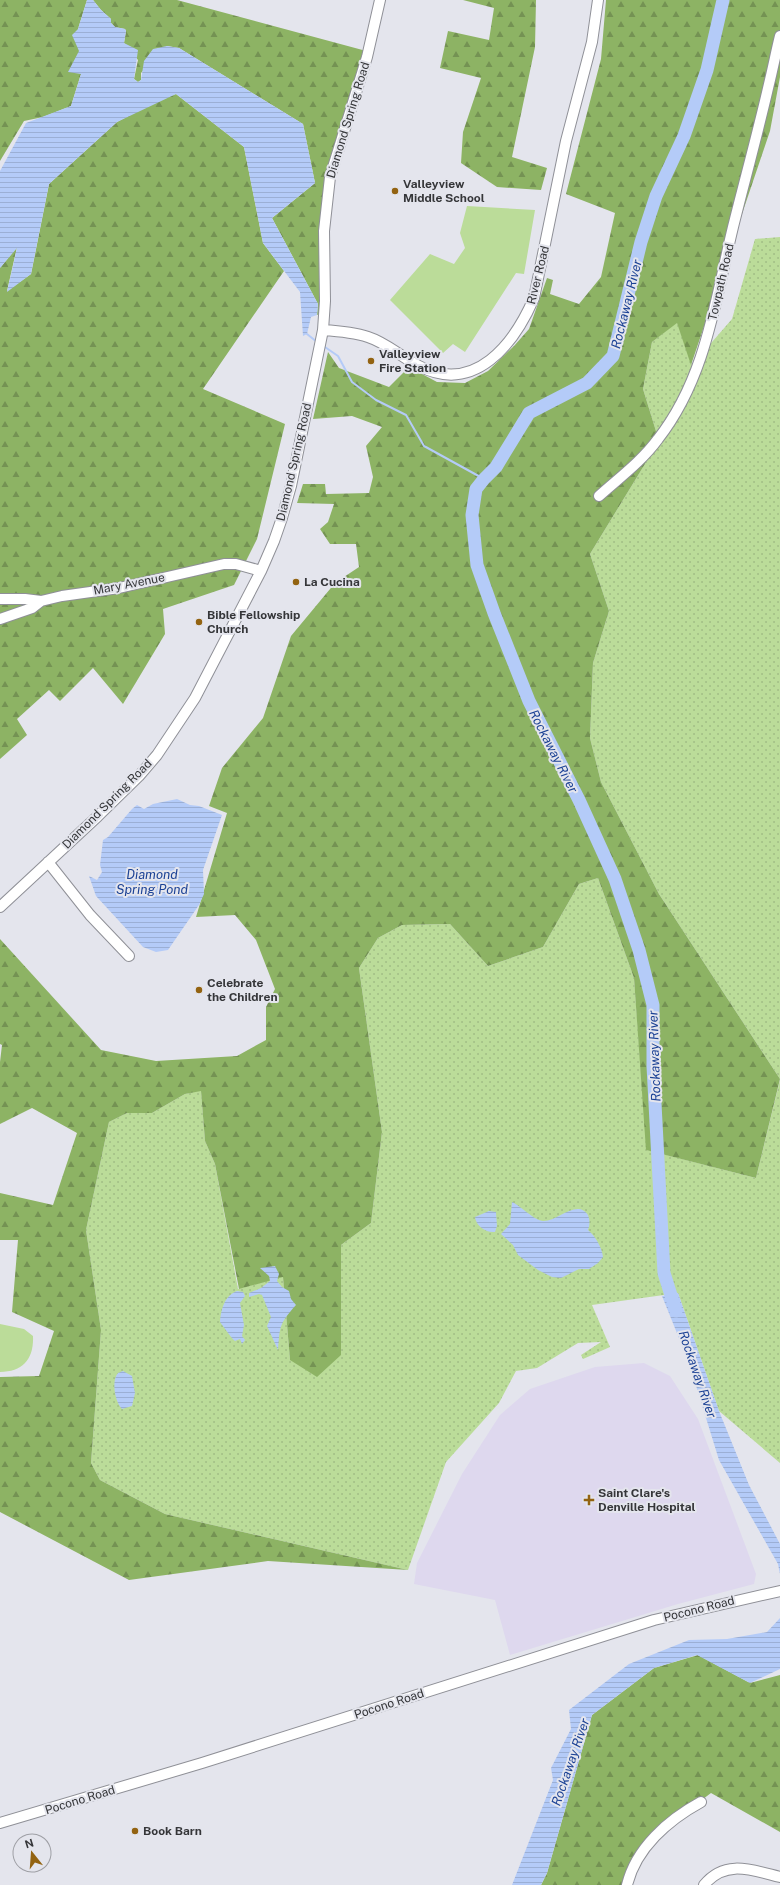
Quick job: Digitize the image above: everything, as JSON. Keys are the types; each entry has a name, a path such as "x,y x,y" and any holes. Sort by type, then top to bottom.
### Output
{"street":[{"name":"Diamond Spring Road","path":"0,907 117,798 152,760 171,735 198,691 261,571 274,541 286,506 322,334 325,301 324,231 329,182 334,160 367,58 380,0"},
{"name":"River Road","path":"322,334 352,332 367,336 418,366 439,374 449,375 477,369 501,351 525,319 534,298 566,141 592,42 598,0"},
{"name":"Towpath Road","path":"599,496 637,463 658,440 687,393 699,364 706,344 780,36"},
{"name":"Mary Avenue","path":"0,619 32,608 41,601 62,596 127,586 224,564 236,564 261,571"},
{"path":"0,599 25,599 41,601"},
{"path":"48,862 90,915 129,956"},
{"name":"Pocono Road","path":"0,1823 202,1764 654,1620 778,1591"},
{"path":"627,1885 637,1860 651,1840 666,1826 701,1802"},
{"path":"704,1885 719,1871 732,1868 780,1877"}],"shaded area":[{"name":"Saint Clare's Denville Hospital","path":"644,1363 670,1376 698,1419 756,1574 754,1584 678,1604 510,1655 495,1600 414,1584 417,1563 462,1474 500,1415 530,1389 595,1367"}],"green space":[{"path":"0,0 87,0 78,29 81,74 71,106 43,117 24,121 0,161"},
{"path":"93,0 177,0 370,52 330,181 324,312 317,315 318,304 272,218 315,183 303,124 179,48 167,46 141,73 141,80 138,82 134,79 138,60 124,43 125,29 115,27 111,23 111,19"},
{"path":"463,0 536,0 535,47 512,157 547,168 541,190 497,187 461,163 463,132 481,78 440,68 448,31 489,40 494,8"},
{"path":"606,0 780,0 780,77 770,131 691,365 677,323 652,342 643,389 659,441 590,554 609,611 593,663 590,738 601,782 659,894 780,1079 756,1178 646,1150 634,978 598,878 579,884 543,947 488,966 450,924 402,925 378,938 359,968 382,1132 371,1223 341,1245 341,1355 317,1377 290,1360 283,1277 239,1289 215,1164 205,1141 201,1091 185,1094 152,1113 127,1113 109,1122 86,1230 101,1330 91,1463 100,1480 165,1514 408,1570 268,1561 129,1580 0,1512 0,1377 39,1376 54,1331 12,1312 18,1240 0,1240 0,1193 53,1205 77,1133 32,1108 0,1124 0,1062 2,1045 0,1044 0,939 101,1050 156,1061 237,1056 266,1040 266,1007 275,989 256,940 235,915 196,917 227,813 209,806 222,768 263,718 291,636 335,583 359,567 356,544 330,544 320,529 328,522 334,504 297,503 303,484 325,484 326,494 369,493 373,477 366,446 382,427 352,416 313,419 328,352 339,368 389,387 409,367 437,382 465,383 488,371 529,329 547,278 553,280 550,294 579,304 601,277 615,213 566,194 601,59"},
{"path":"176,94 244,147 263,243 284,271 203,389 285,424 257,539 234,585 163,609 165,634 123,704 93,668 60,701 49,690 17,719 27,735 0,759 0,268 17,247 7,291 31,274 49,184 117,122 136,112 140,106"},
{"path":"467,206 535,210 524,274 516,273 465,352 453,344 443,353 390,300 430,254 454,264 465,248 460,233"},
{"path":"780,237 780,1079 659,894 601,782 590,738 593,663 609,611 590,554 659,441 643,389 652,342 677,322 692,365 732,319 755,239"},
{"path":"598,878 634,978 647,1150 756,1178 780,1080 780,1463 719,1411 678,1293 592,1305 610,1347 583,1359 581,1355 601,1342 578,1343 537,1368 516,1371 499,1403 446,1462 408,1570 165,1514 100,1480 91,1463 101,1330 86,1230 109,1122 127,1113 152,1113 185,1094 201,1090 205,1141 215,1164 238,1289 283,1276 290,1360 341,1355 341,1245 371,1223 382,1132 359,968 378,938 402,925 450,924 488,966 543,947 579,884"},
{"path":"0,1324 24,1329 33,1336 32,1351 26,1363 15,1370 0,1372"},
{"path":"698,1655 750,1683 780,1675 780,1832 711,1793 655,1835 629,1885 541,1885 547,1873 592,1715 654,1668"}],"water":[{"path":"87,0 93,0 111,19 111,23 115,27 125,29 124,43 138,50 134,79 138,82 141,80 144,61 153,49 167,46 179,48 303,124 315,183 272,218 318,304 317,315 311,317 307,334 303,336 300,292 263,243 244,147 176,94 117,122 49,184 31,274 7,292 17,248 0,268 0,171 26,123 71,106 81,74 68,72 79,51 72,35 78,29"},
{"name":"Diamond Spring Pond","path":"177,799 190,805 199,806 222,815 203,870 204,894 199,905 168,950 156,952 143,947 96,896 89,876 97,880 102,872 100,865 103,840 108,837 132,809 137,805 144,809 153,804"},
{"path":"512,1202 536,1219 543,1221 573,1210 583,1210 588,1215 589,1219 588,1230 598,1242 603,1257 598,1263 589,1269 579,1269 561,1278 552,1277 538,1270 518,1255 513,1245 501,1234 510,1224"},
{"path":"489,1211 496,1212 497,1226 495,1232 488,1231 479,1226 475,1217"},
{"path":"275,1266 279,1274 277,1281 282,1287 289,1291 291,1299 296,1305 283,1321 281,1326 278,1350 267,1326 271,1317 262,1295 259,1294 249,1297 249,1293 261,1288 270,1281 269,1276 260,1268"},
{"path":"237,1291 243,1292 245,1296 240,1303 244,1325 242,1336 245,1340 242,1344 240,1339 235,1341 233,1340 220,1322 222,1308 226,1300"},
{"path":"678,1293 719,1411 749,1485 780,1544 780,1574 778,1564 719,1460 689,1363 662,1296"},
{"path":"123,1371 132,1376 135,1393 132,1406 122,1409 117,1402 114,1386 118,1373"},
{"path":"780,1618 780,1669 750,1683 697,1655 654,1668 592,1715 547,1873 541,1885 512,1885 553,1780 551,1768 571,1729 569,1710 629,1664 689,1640 727,1639 767,1632"}],"waterway":[{"name":"Rockaway River","path":"676,1311 664,1273 653,1066 653,1005 639,950 615,879 579,800 529,701 494,613 477,565 472,515 476,489 496,467 529,413 587,383 613,356 641,242 656,196 684,136 707,70 723,0"},
{"path":"307,334 317,342"},
{"path":"322,345 338,356 352,382 376,400 406,415 424,446 484,479"}],"place":[{"name":"Valleyview Middle School","path":"395,191"},
{"name":"Valleyview Fire Station","path":"371,361"},
{"name":"La Cucina","path":"296,582"},
{"name":"Bible Fellowship Church","path":"199,622"},
{"name":"Celebrate the Children","path":"199,990"},
{"name":"Saint Clare's Denville Hospital","path":"589,1500"},
{"name":"Book Barn","path":"135,1831"}]}
